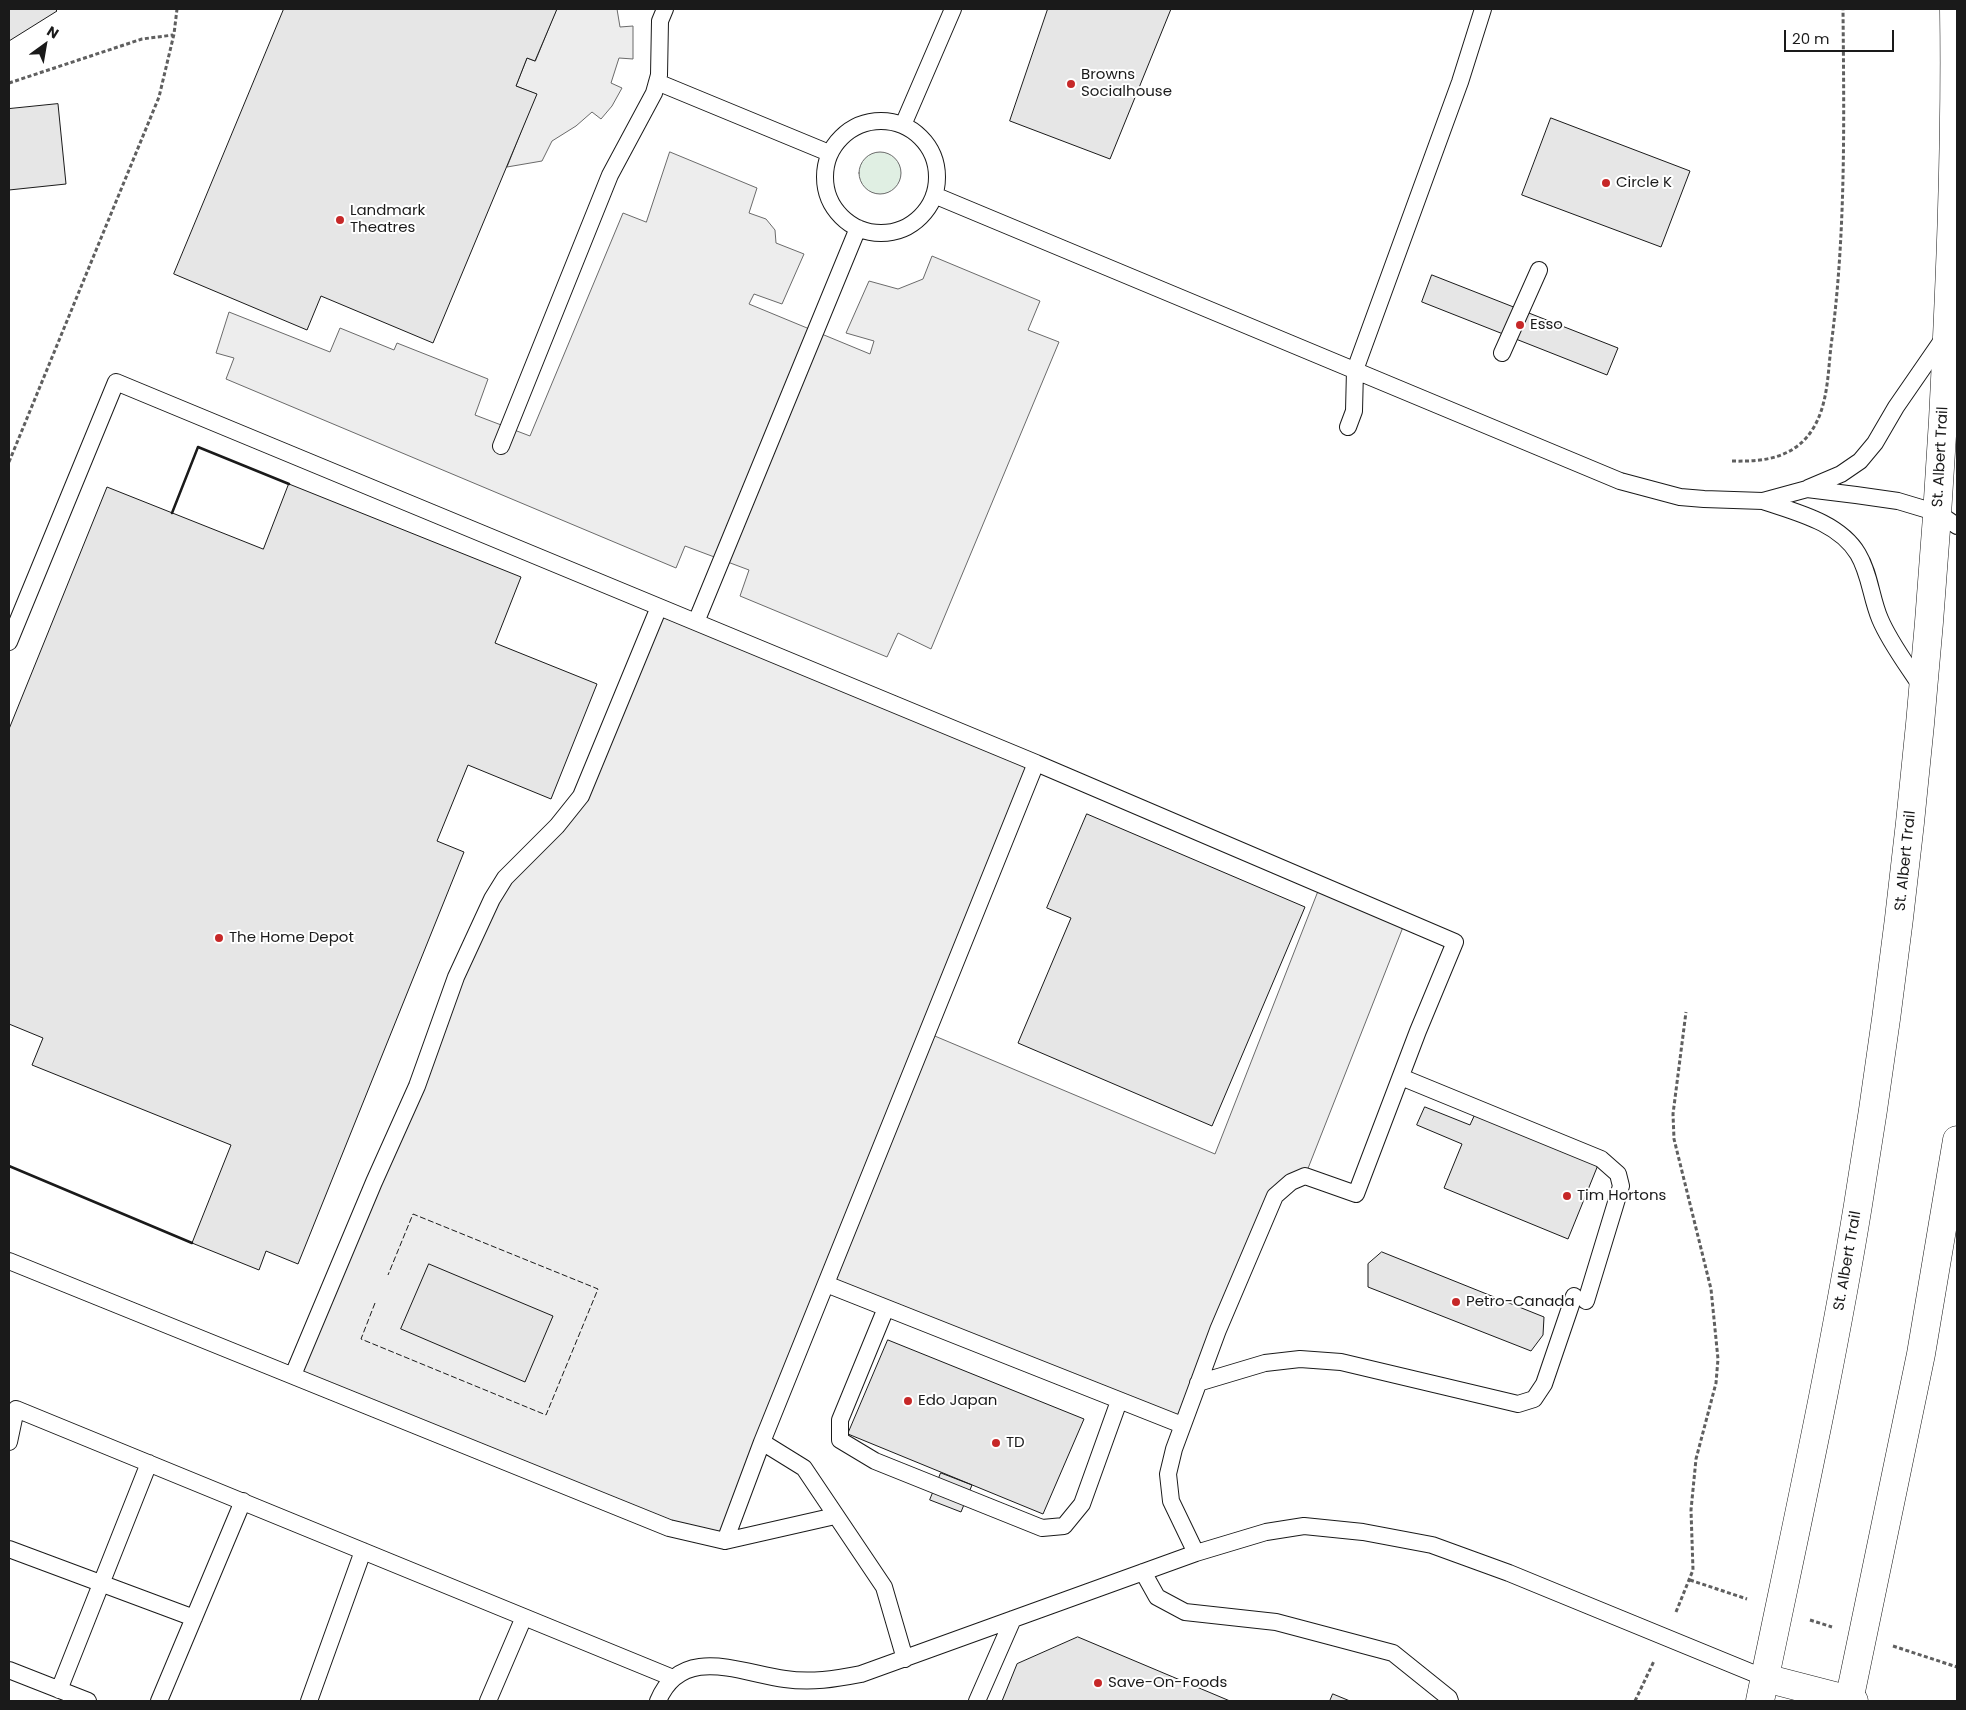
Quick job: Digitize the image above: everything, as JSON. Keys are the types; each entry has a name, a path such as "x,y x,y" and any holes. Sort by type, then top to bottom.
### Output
{"main road":[{"name":"St. Albert Trail","path":"1763,1689 1801,1511 1858,1206 1893,973 1924,690 1948,520 1948,332 1953,170 1954,9"},
{"path":"1763,1689 1851,1701 1921,1354 1957,1140"}],"lane":[{"path":"501,446 610,175 654,93 657,82 660,21 665,9"},
{"path":"903,125 952,9"},
{"path":"1348,427 1354,411 1355,370 1460,82 1483,9"},
{"path":"657,82 830,153"},
{"path":"887,120 903,125 918,134 932,154 937,178 934,194 926,211 912,224 895,231 876,233 858,228 843,218 831,205 825,188 824,170 830,153 839,138 853,127 869,121 887,120"},
{"path":"934,194 1620,481 1680,497 1763,500 1807,489 1841,474 1860,461 1875,443 1896,407 1948,332"},
{"path":"696,622 858,228"},
{"path":"1502,353 1539,270"},
{"path":"9,642 116,382 1036,763 1455,942 1356,1194 1305,1176 1291,1182 1274,1196 1198,1383 1182,1426 1168,1474 1171,1502 1196,1553"},
{"path":"1807,489 1898,501 1948,520"},
{"path":"1763,500 1810,517 1830,528 1858,553 1880,620 1924,690"},
{"path":"293,1375 374,1182 418,1086 456,977 492,899 505,878 557,826 581,796 659,607"},
{"path":"726,1541 762,1442 1036,763"},
{"path":"1198,1383 1264,1363 1300,1359 1341,1362 1518,1404 1534,1399 1544,1384 1616,1208 1621,1186 1618,1174 1602,1160 1401,1077"},
{"path":"9,1261 669,1528 726,1541 835,1516"},
{"path":"826,1284 1182,1426"},
{"path":"886,1308 840,1420 840,1440 875,1461 1042,1528 1064,1526 1082,1504 1119,1400"},
{"path":"9,1442 16,1409 673,1678"},
{"path":"762,1442 804,1468 884,1587 905,1659"},
{"path":"59,1690 149,1463"},
{"path":"159,1701 243,1502"},
{"path":"658,1701 673,1678 691,1669 712,1666 784,1679 821,1682 861,1674 1196,1553 1240,1539 1304,1526 1363,1532 1432,1545 1509,1574 1665,1638 1763,1689"},
{"path":"9,1548 194,1618"},
{"path":"309,1701 363,1551"},
{"path":"1143,1572 1157,1597 1185,1612 1276,1622 1393,1653 1449,1698 1450,1701"},
{"path":"488,1701 524,1617"},
{"path":"977,1701 1013,1619"},
{"path":"9,1670 83,1700"}],"path":[{"path":"9,462 158,97 174,34 177,9"},
{"path":"1732,461 1756,462 1775,459 1788,452 1814,428 1824,400 1838,292 1843,177 1843,9"},
{"path":"9,83 142,39 174,34"},
{"path":"1635,1701 1665,1638 1693,1570 1691,1510 1696,1459 1716,1383 1718,1359 1711,1289 1674,1139 1673,1114 1686,1012"},
{"path":"1690,1580 1957,1668"}],"green space":[{"path":"876,152 884,152 895,158 901,173 895,188 884,194 876,194 865,188 859,177 859,169 865,158"}],"shaded area":[{"path":"557,9 617,9 620,27 633,26 633,59 619,58 611,83 622,88 612,106 601,119 592,112 576,126 552,141 542,161 507,167 536,94 516,86 527,58 535,61"},
{"path":"670,152 757,188 749,213 766,219 775,230 776,243 804,254 782,304 754,294 749,304 870,354 874,341 846,333 869,281 898,289 923,279 932,256 1040,301 1028,330 1059,342 931,649 898,633 887,657 740,596 749,570 685,546 676,568 226,379 234,358 216,353 229,312 330,352 340,328 394,350 397,343 488,379 475,415 530,436 623,213 646,222"},
{"path":"659,607 1036,763 930,1034 1215,1154 1320,886 1405,922 1305,1176 1275,1196 1182,1425 826,1284 725,1541 293,1375 492,899 581,796"}],"building":[{"path":"9,9 55,9 57,11 9,41"},
{"name":"Landmark Theatres","path":"284,9 557,9 535,61 527,58 516,86 537,94 433,343 321,296 307,330 174,274"},
{"path":"1048,9 1171,9 1110,159 1010,121"},
{"path":"58,104 66,184 9,190 9,109"},
{"name":"Circle K","path":"1551,118 1690,171 1661,247 1522,195"},
{"name":"Esso","path":"1432,275 1618,348 1607,375 1422,302"},
{"name":"The Home Depot","path":"289,484 521,577 495,643 597,684 551,799 468,765 437,841 464,852 298,1264 266,1251 259,1270 192,1243 231,1145 32,1065 43,1038 9,1024 9,729 107,487 263,549"},
{"path":"1087,814 1305,907 1212,1126 1018,1043 1071,918 1047,908"},
{"path":"1425,1107 1470,1125 1475,1114 1598,1165 1568,1239 1444,1188 1462,1144 1417,1125"},
{"name":"Petro-Canada","path":"1382,1252 1544,1317 1543,1335 1531,1351 1368,1287 1368,1264"},
{"path":"429,1264 553,1316 525,1382 401,1329"},
{"path":"888,1340 1084,1419 1043,1514 848,1434"},
{"path":"941,1473 972,1485 961,1512 930,1500"},
{"name":"Save-On-Foods","path":"1078,1637 1230,1701 1002,1701 1017,1664"},
{"path":"1333,1694 1350,1701 1330,1701"}],"fence":[{"path":"375,1303 361,1339 546,1415 598,1289 413,1214 388,1275"}],"wall":[{"path":"172,513 198,447 289,484"},
{"path":"9,1166 192,1243"}],"place":[{"name":"Browns Socialhouse","path":"1071,84"},
{"name":"Circle K","path":"1606,183"},
{"name":"Landmark Theatres","path":"340,220"},
{"name":"Esso","path":"1520,325"},
{"name":"The Home Depot","path":"219,938"},
{"name":"Tim Hortons","path":"1567,1196"},
{"name":"Petro-Canada","path":"1456,1302"},
{"name":"Edo Japan","path":"908,1401"},
{"name":"TD","path":"996,1443"},
{"name":"Save-On-Foods","path":"1098,1683"}]}
